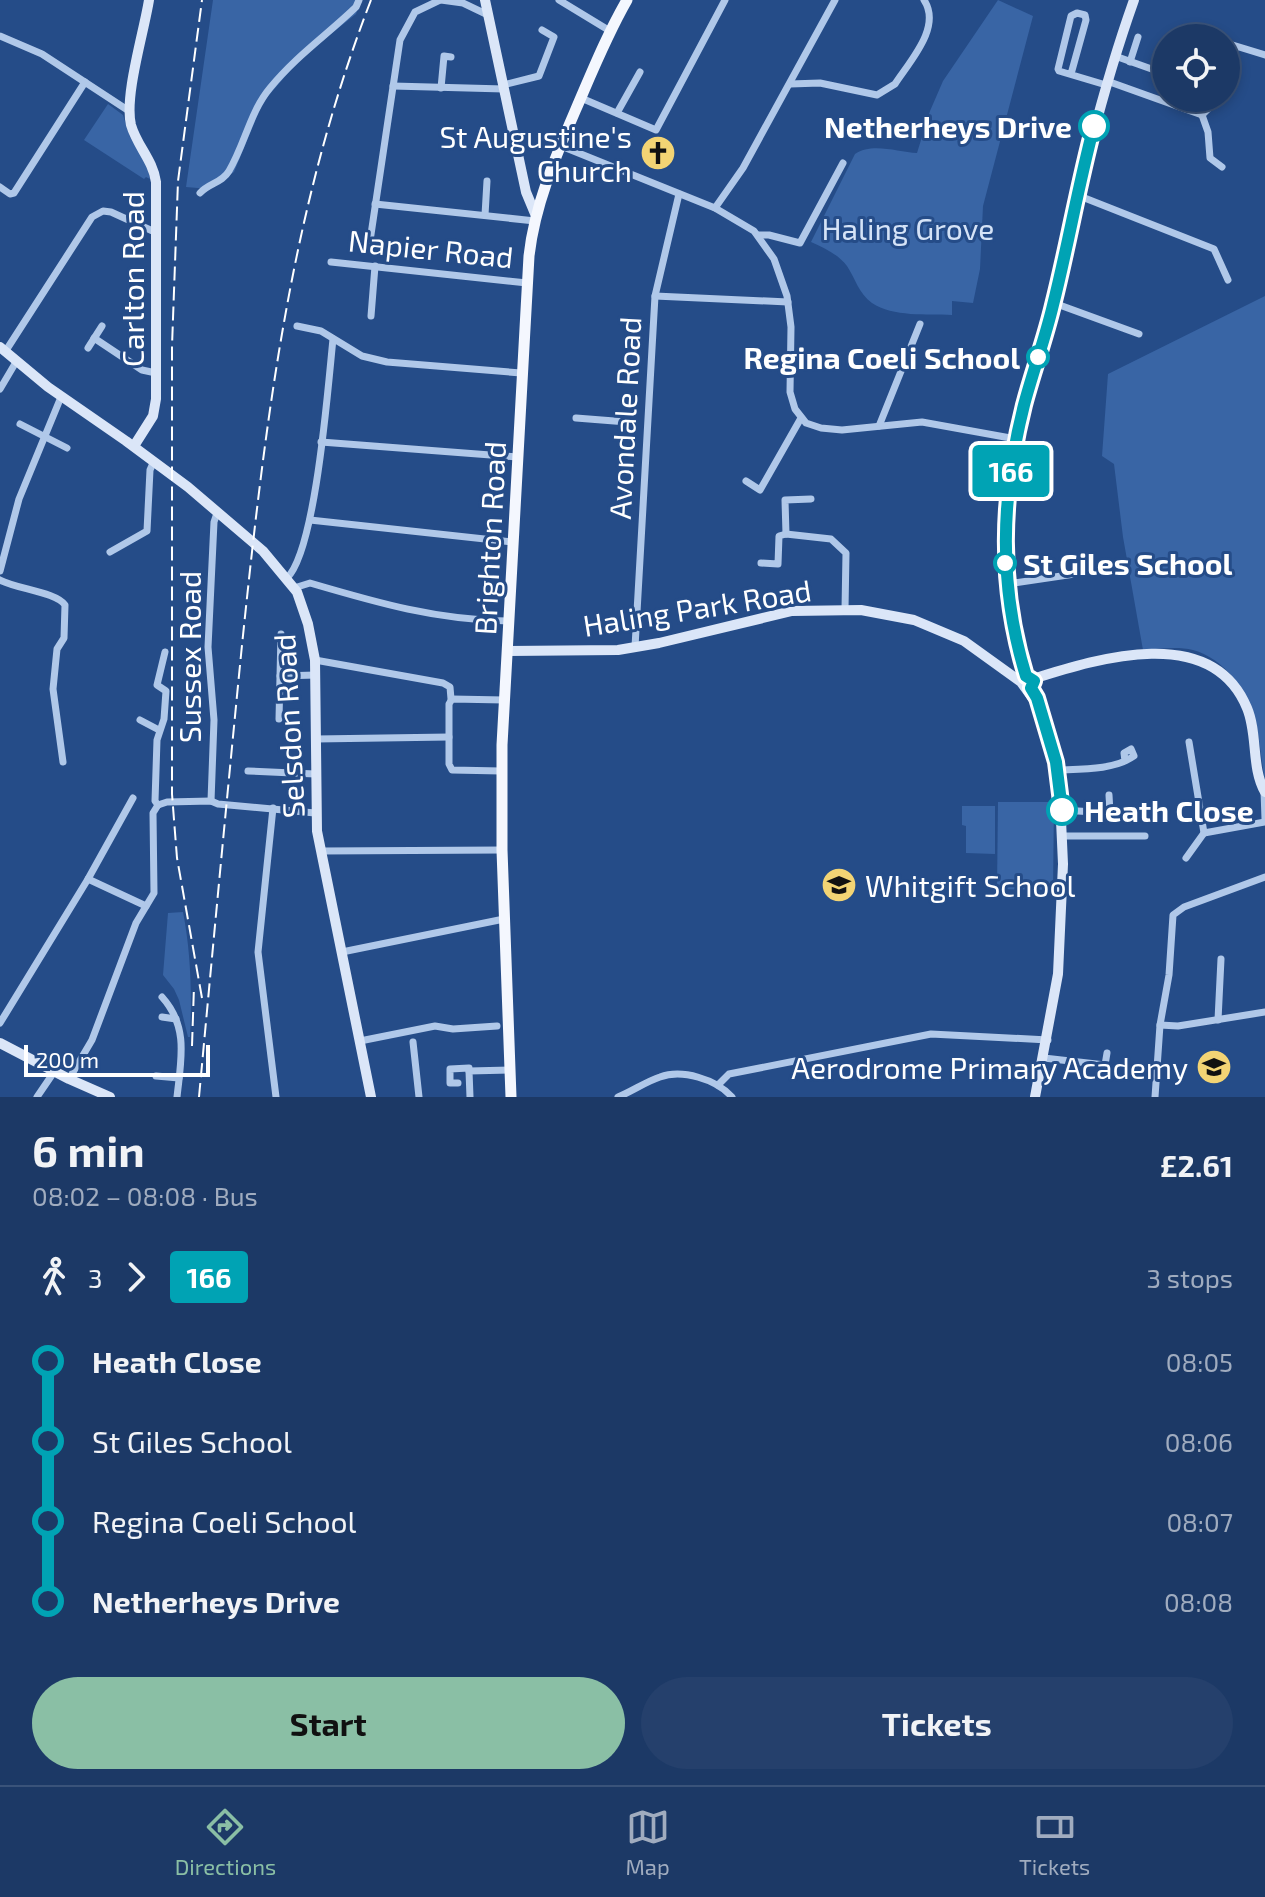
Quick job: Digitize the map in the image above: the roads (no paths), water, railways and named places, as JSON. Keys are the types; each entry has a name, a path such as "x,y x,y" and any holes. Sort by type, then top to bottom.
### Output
{"main road":[{"name":"Brighton Road","path":"511,1097 501,771 527,283 535,219 541,202 581,98 627,0"}],"street":[{"path":"0,36 42,54 129,111 149,0"},
{"path":"200,193 228,172 255,110 269,89 309,46 356,7 359,0"},
{"path":"370,241 400,40 407,26 415,12 440,0 463,3 488,15"},
{"path":"375,204 535,219 526,192 485,0"},
{"path":"559,0 610,31"},
{"path":"581,98 656,130 725,0"},
{"path":"715,208 743,168 835,0"},
{"path":"790,84 820,83 877,95 887,91 895,84 931,23 930,9 924,0"},
{"path":"1035,1097 1048,1040 1061,941 1062,810 1058,770 1037,698 1027,682 1019,653 1007,584 1006,508 1016,439 1054,303 1076,195 1106,83 1134,0"},
{"path":"1071,74 1086,20 1081,14 1074,13 1057,65 1059,71 1202,115"},
{"path":"393,86 504,87 539,76 554,37 542,30"},
{"path":"1130,62 1138,37"},
{"path":"1240,48 1265,55"},
{"path":"441,88 444,56 451,57"},
{"path":"1115,56 1152,69"},
{"path":"617,113 640,72"},
{"path":"0,187 10,194 14,193 85,82"},
{"name":"Carlton Road","path":"129,111 134,132 154,171 157,233 155,410 134,446"},
{"path":"1202,115 1205,112"},
{"path":"1202,115 1208,132 1210,158 1222,167"},
{"path":"561,146 715,208 745,223 758,235 774,259 788,302 792,332 790,392 801,418 809,425 828,429 922,422 1016,439"},
{"path":"758,235 800,243 843,163"},
{"path":"485,215 487,181"},
{"path":"526,192 541,202"},
{"name":"Avondale Road","path":"635,647 655,296 679,194"},
{"path":"1076,195 1214,249 1228,280"},
{"path":"2,349 92,217 100,212 111,212 157,233"},
{"name":"Napier Road","path":"331,262 527,283"},
{"path":"371,316 375,266"},
{"path":"655,296 788,302"},
{"path":"1054,303 1139,334"},
{"path":"879,426 920,324"},
{"path":"88,348 102,326"},
{"path":"297,326 321,331 362,356 387,362 521,373"},
{"path":"94,338 144,371 156,373"},
{"path":"333,339 310,520 291,583 310,583 419,613 508,621"},
{"name":"Selsdon Road","path":"2,349 61,397 154,461 263,551 291,583 308,624 315,660 315,813 371,1097"},
{"path":"0,389 16,362"},
{"path":"0,571 19,499 61,397"},
{"path":"576,418 627,422"},
{"path":"746,481 760,490 801,418"},
{"path":"20,424 67,448"},
{"path":"321,442 517,457"},
{"path":"110,552 147,531 150,470 154,461"},
{"path":"786,534 785,500 811,499"},
{"name":"Sussex Road","path":"211,801 214,708 208,647 217,513"},
{"path":"310,520 513,542"},
{"path":"761,563 778,564 779,536 831,539 846,553 845,609"},
{"path":"1007,584 1088,572"},
{"path":"0,580 58,597 65,605 64,638 57,649 53,689 63,762"},
{"name":"Haling Park Road","path":"507,651 609,651 792,611 845,609 889,614 933,626 964,641 1027,682"},
{"path":"279,719 281,634"},
{"path":"158,805 155,787 159,730 164,719 166,691 157,685 165,652"},
{"path":"1000,665 1012,662 1019,653"},
{"path":"1027,682 1100,662 1145,654 1175,653 1202,661 1231,683 1246,705 1253,728 1264,791 1265,821 1204,833 1186,858"},
{"path":"315,660 443,683 450,687 449,764 452,770 501,771"},
{"path":"280,676 316,675"},
{"path":"451,699 504,700"},
{"path":"140,720 159,730"},
{"path":"316,739 449,737"},
{"path":"1189,742 1204,833"},
{"path":"1058,770 1099,767 1125,761"},
{"path":"248,771 315,774"},
{"path":"1109,795 1110,813"},
{"path":"0,1023 88,879 133,798"},
{"path":"69,1079 95,1034 136,923 155,884 153,813 158,805 211,801 315,813"},
{"path":"273,808 258,952 276,1097"},
{"path":"1062,810 1141,813"},
{"path":"1063,836 1145,836"},
{"path":"322,851 502,850"},
{"path":"1155,1097 1173,915 1184,907 1265,877"},
{"path":"88,879 147,904"},
{"path":"342,952 504,919"},
{"path":"1218,1020 1221,959"},
{"path":"162,997 171,1008 182,1038 177,1097"},
{"path":"1160,1025 1178,1026 1265,1012"},
{"path":"162,1017 176,1019"},
{"path":"360,1041 435,1026 453,1029 497,1026"},
{"path":"718,1085 729,1074 934,1034 1048,1040"},
{"path":"413,1042 419,1097"},
{"path":"0,1043 110,1097"},
{"path":"1044,1058 1105,1065 1107,1053"},
{"path":"458,1083 450,1083 450,1069 469,1068 470,1097"},
{"path":"469,1071 510,1070"},
{"path":"37,1097 54,1072"},
{"path":"618,1097 669,1075 699,1078 718,1085 732,1097"},
{"path":"156,1076 179,1078"}],"railway":[{"path":"202,0 178,181 172,346 172,794 177,858 202,998"},
{"path":"199,1097 242,645 272,399 285,318 320,158 371,0"},
{"path":"192,1046 194,986"}],"place":[{"name":"Netherheys Drive","path":"1094,126"},
{"name":"St Augustine's Church","path":"658,153"},
{"name":"Regina Coeli School","path":"1038,357"},
{"name":"St Giles School","path":"1005,563"},
{"name":"Heath Close","path":"1062,810"},
{"name":"Whitgift School","path":"839,885"},
{"name":"Aerodrome Primary Academy","path":"1214,1067"}],"park label":[{"name":"Haling Grove","path":"908,228"}]}
